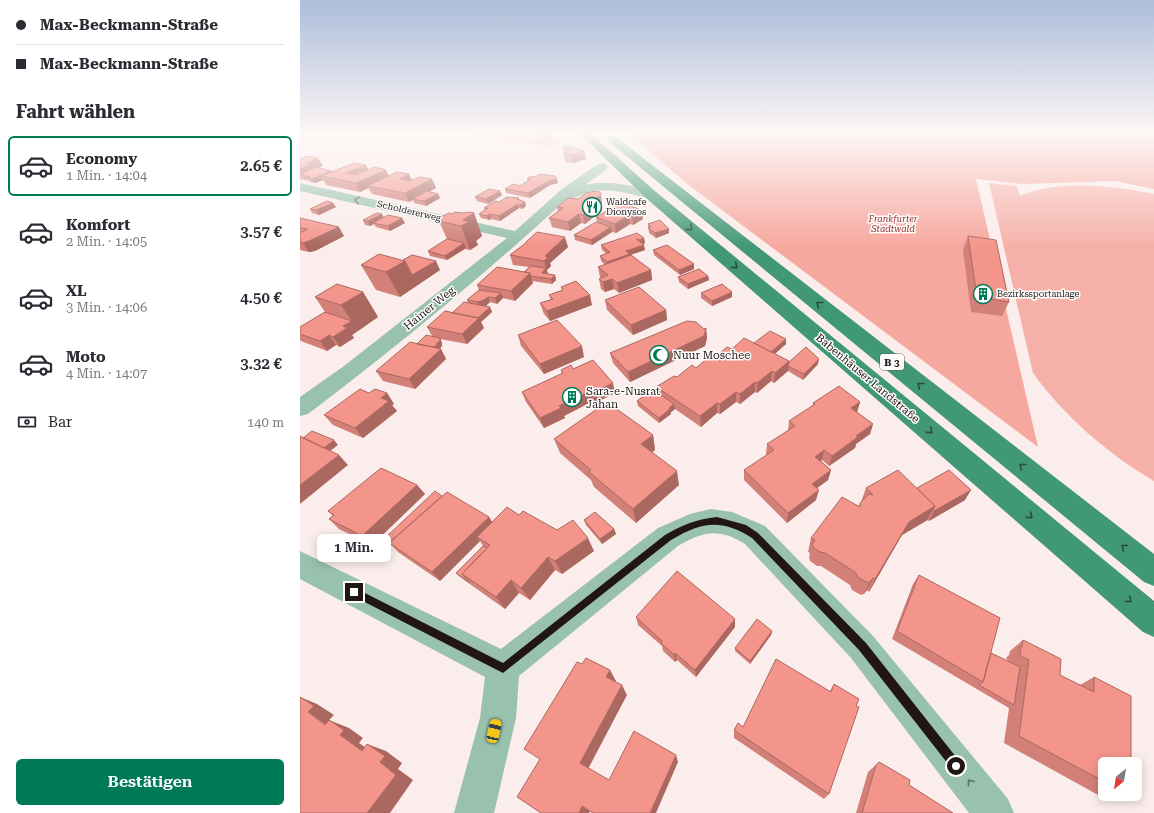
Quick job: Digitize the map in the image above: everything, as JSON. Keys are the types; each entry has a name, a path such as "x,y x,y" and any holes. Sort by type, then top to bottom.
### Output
{"main road":[{"name":"Babenhäuser Landstraße","path":"626,171 1154,621"},
{"name":"B 3","path":"652,171 1154,572"}],"street":[{"name":"Hainer Weg","path":"556,204 567,192 595,171"},
{"name":"Scholdererweg","path":"300,187 518,236"},
{"name":"Hainer Weg","path":"300,408 351,371 556,204 574,192 596,188 618,187 651,194"},
{"path":"474,813 498,718 503,668 668,537 699,522 717,520 744,528 755,535 862,647 994,813"},
{"path":"300,564 503,668"}],"shaded area":[{"path":"989,183 1017,186 1020,196 1052,187 1069,186 1104,187 1154,194 1154,481 1120,459 1088,433 1059,405 1033,373"}],"green space":[{"name":"Frankfurter Stadtwald","path":"672,171 1154,171 1154,189 1115,181 1023,184 976,179 1038,447 686,183"}],"building":[{"path":"307,171 331,171 312,179 300,174"},
{"path":"334,171 351,171 346,173 356,175 365,171 384,171 356,183 321,176"},
{"path":"397,172 409,174 399,179 410,181 419,177 432,179 405,193 367,186"},
{"path":"539,174 555,176 557,179 549,181 528,193 505,189 513,184 520,186 531,179 527,179 531,176 535,177"},
{"path":"489,189 500,191 486,199 475,197"},
{"path":"427,191 438,194 424,201 412,199"},
{"path":"595,191 600,192 601,195 592,201 599,203 583,215 579,214 568,222 549,218 563,208 557,207 568,198 578,199 586,193"},
{"path":"507,197 519,198 517,199 525,202 520,205 518,204 499,216 479,214 488,208 484,208 495,201 499,202"},
{"path":"327,201 333,203 316,210 310,209"},
{"path":"621,203 642,210 632,216 629,215 615,224 596,217"},
{"path":"455,212 474,213 463,220 469,222 461,226 439,221 442,219 439,218"},
{"path":"377,213 382,214 368,221 363,220"},
{"path":"388,215 402,218 388,226 373,223"},
{"path":"300,218 339,227 303,243 300,242 300,233 308,229 300,228"},
{"path":"660,220 669,229 655,233 648,228 651,227 648,224"},
{"path":"596,222 611,227 591,240 574,235"},
{"path":"537,232 565,237 545,256 548,257 544,261 510,255 527,242"},
{"path":"637,233 644,238 640,240 636,239 644,245 626,251 630,254 607,262 600,256 610,252 601,245"},
{"path":"968,236 996,240 1009,302 977,297"},
{"path":"447,239 464,243 445,256 428,251"},
{"path":"667,245 694,264 679,270 653,250"},
{"path":"379,254 405,261 386,272 361,265"},
{"path":"412,255 436,261 412,275 405,261 403,260"},
{"path":"631,255 651,270 617,283 612,279 603,282 599,279 608,275 598,267"},
{"path":"531,266 546,268 542,273 555,275 551,279 531,276 530,273 524,272"},
{"path":"497,267 530,273 511,291 477,285"},
{"path":"699,269 708,276 688,284 678,277"},
{"path":"576,281 590,295 547,311 540,303 553,299 549,295 563,290 561,287"},
{"path":"337,284 363,292 341,305 315,297"},
{"path":"722,284 732,292 712,301 701,293"},
{"path":"639,287 666,310 631,325 605,300"},
{"path":"479,290 501,293 495,298 488,297 478,302 467,300"},
{"path":"464,302 490,307 478,318 452,313"},
{"path":"445,311 479,318 462,334 427,327"},
{"path":"325,312 352,321 343,326 347,328 333,337 329,335 320,341 300,334 300,327"},
{"path":"557,320 582,346 540,364 518,335"},
{"path":"687,321 696,322 704,329 706,328 704,336 628,372 610,353"},
{"path":"770,331 786,339 771,352 754,343"},
{"path":"426,335 440,338 440,341 434,347 417,344"},
{"path":"744,338 789,361 775,373 772,371 740,394 736,392 720,404 717,403 700,416 656,387 674,376 677,377 692,365 696,368 710,356 714,358 727,347 732,349"},
{"path":"410,342 441,349 409,379 376,371"},
{"path":"806,347 819,359 804,374 788,366 789,362"},
{"name":"Sara-e-Nusrat Jahan","path":"593,360 613,383 592,393 591,391 559,406 561,408 540,418 522,392 563,373 561,370 571,365 573,369"},
{"path":"839,386 860,402 851,408 873,424 832,456 824,450 815,457 831,470 812,484 819,490 788,513 744,470 774,450 767,444 795,426 789,421"},
{"path":"360,389 369,393 375,389 387,393 381,398 389,401 355,428 324,415"},
{"path":"654,390 674,404 659,418 637,401 645,395 647,396"},
{"path":"607,402 653,435 641,444 677,471 633,509 589,472 591,470 554,439"},
{"path":"312,431 334,440 324,448 303,438"},
{"path":"300,436 339,455 300,485"},
{"path":"381,468 417,485 362,536 329,519 334,515 328,511"},
{"path":"898,470 935,506 909,522 875,579 873,578 870,582 866,582 858,577 855,572 825,553 814,548 812,544 815,540 811,538 842,497 860,507 860,503 869,494 873,495 866,488"},
{"path":"949,470 971,490 934,511 935,506 917,488"},
{"path":"435,491 442,496 390,542 385,538"},
{"path":"447,492 489,517 432,572 389,543"},
{"path":"507,507 519,515 523,511 557,530 573,520 588,538 555,561 548,557 521,588 511,580 496,597 462,574 490,545 477,537"},
{"path":"595,512 614,529 600,539 584,520"},
{"path":"483,546 487,548 462,574 469,582 456,573"},
{"path":"677,571 735,619 695,670 675,653 674,655 661,643 662,641 636,617"},
{"path":"919,575 1000,618 983,682 897,631"},
{"path":"757,619 772,631 750,661 735,648"},
{"path":"1023,640 1061,659 1060,675 1094,692 1094,677 1131,696 1131,757 1098,757 1098,778 1019,736 1029,660 1020,656 1021,650 1019,647 1022,647"},
{"path":"991,653 1020,667 1014,705 979,685 983,682"},
{"path":"586,658 610,670 606,677 622,685 580,763 609,780 634,731 676,755 650,813 593,813 582,806 579,813 541,813 517,797 540,759 524,749 577,662 582,664"},
{"path":"776,659 831,692 834,684 859,699 856,706 859,707 829,794 734,730 738,723 743,727"},
{"path":"300,697 314,706 308,712 325,725 329,720 344,730 340,735 362,751 367,744 385,756 380,762 396,775 367,813 300,813"},
{"path":"879,762 910,780 909,785 953,813 862,813 876,765"}],"place":[{"name":"Waldcafe Dionysos","path":"592,207"},
{"name":"Bezirkssportanlage","path":"983,294"},
{"name":"Nuur Moschee","path":"659,355"},
{"name":"Sara-e-Nusrat Jahan","path":"572,397"}],"route":[{"path":"354,592 503,668 668,537 699,522 717,520 744,528 755,535 862,647 956,766"}]}
